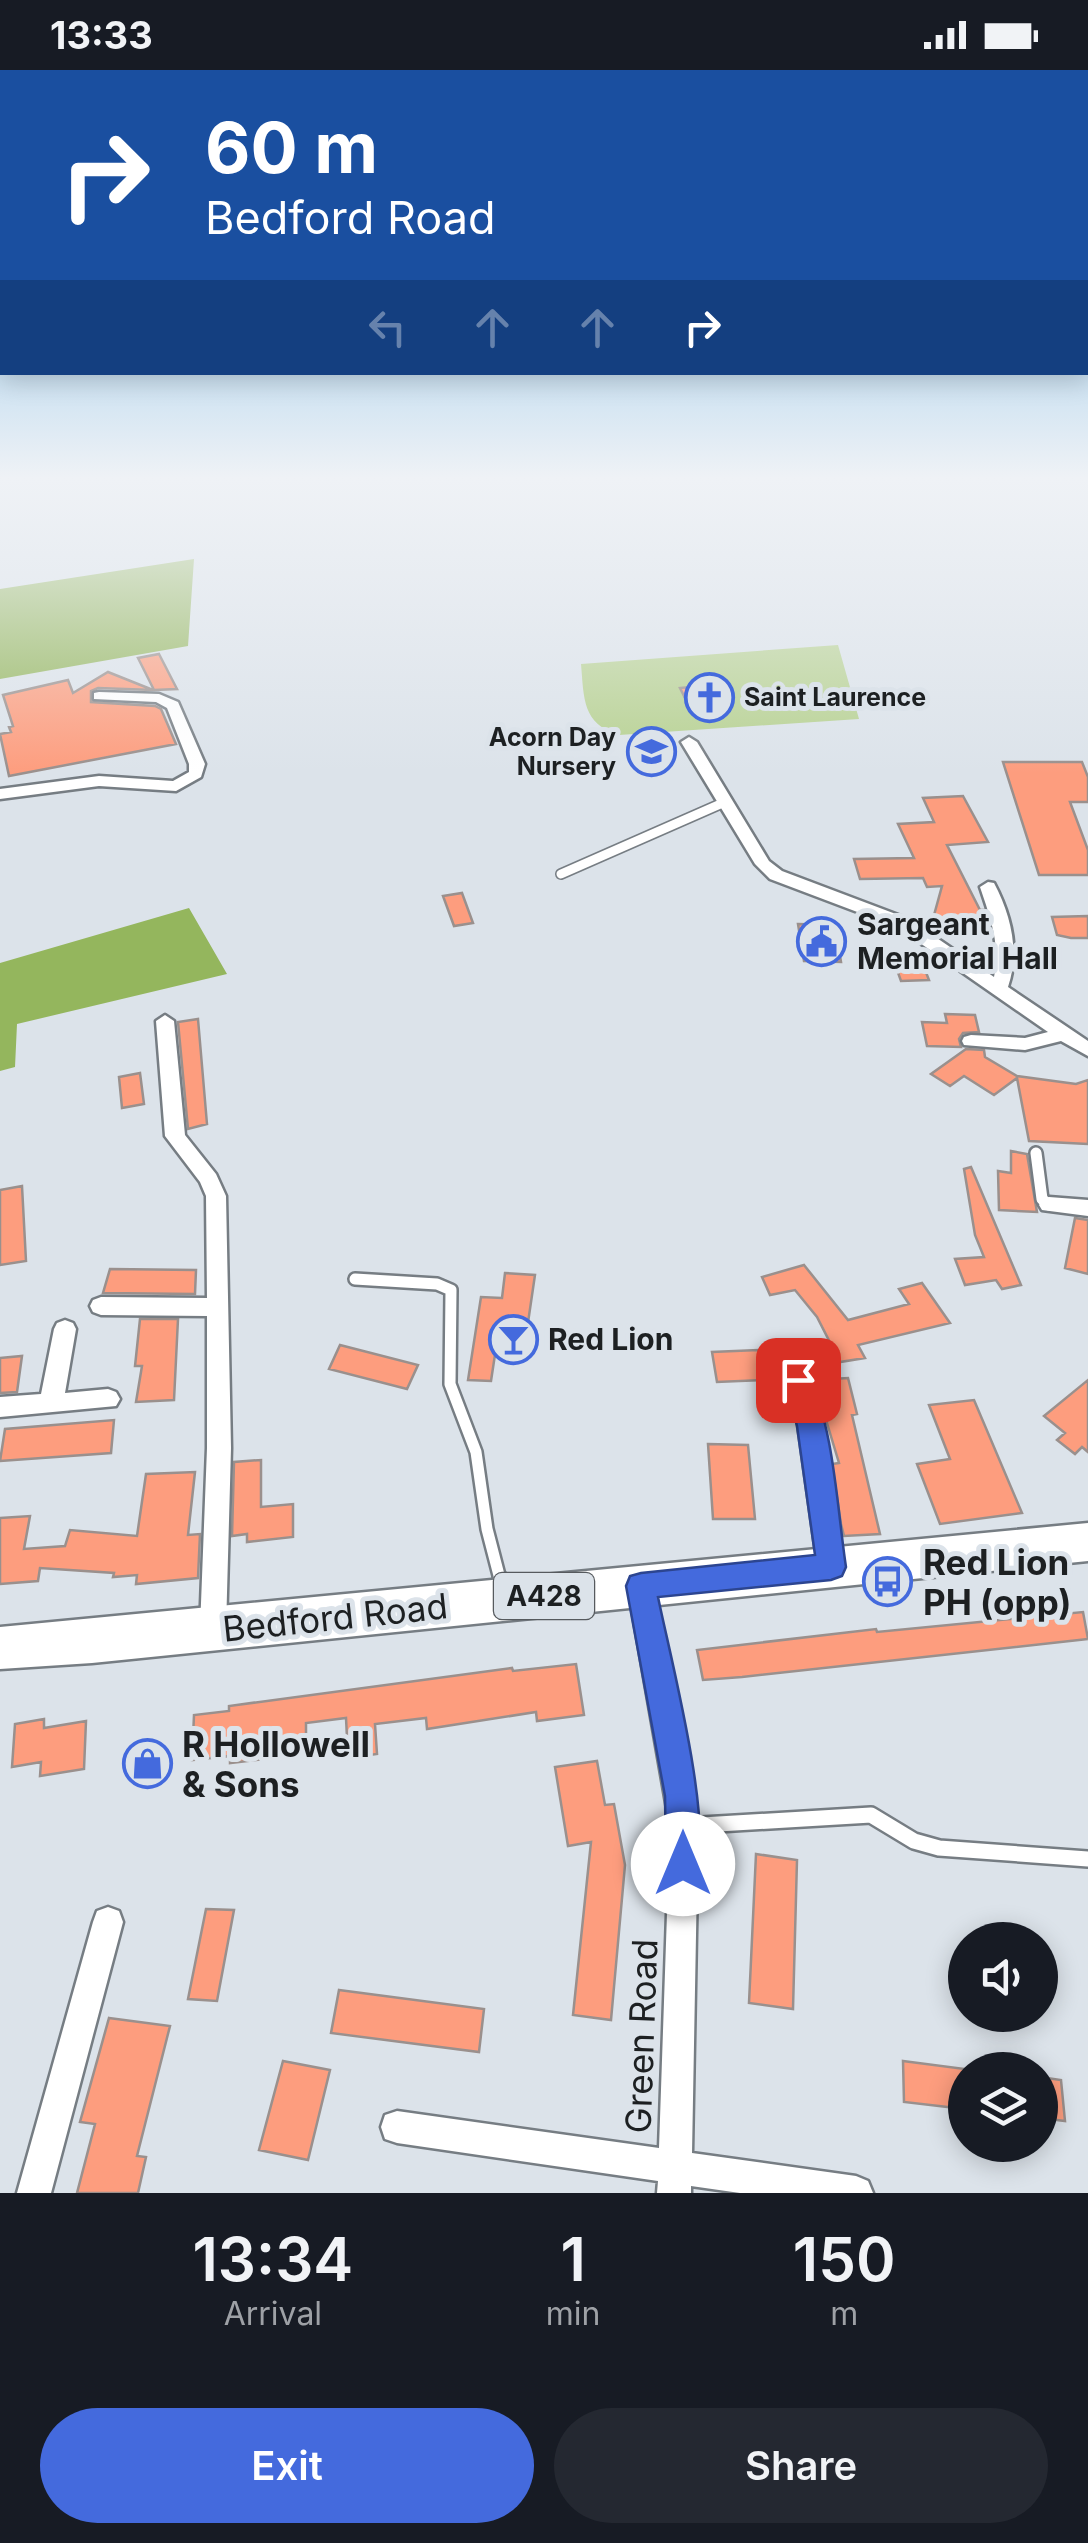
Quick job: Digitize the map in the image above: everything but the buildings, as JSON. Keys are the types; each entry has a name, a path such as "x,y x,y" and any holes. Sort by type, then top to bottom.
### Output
{"highway":[{"name":"Bedford Road","path":"0,1648 1088,1542"}],"street":[{"path":"0,794 99,780 176,786 196,774 197,764 174,705 159,698 100,696"},
{"path":"688,742 763,864 776,875 903,923 1088,1050"},
{"path":"988,887 1008,945 1008,960 999,987"},
{"path":"165,1021 175,1136 216,1196 219,1448 213,1629"},
{"path":"971,1042 1026,1044 1063,1034"},
{"path":"1048,1205 1088,1208"},
{"path":"101,1306 216,1307"},
{"path":"52,1403 65,1329"},
{"path":"798,1380 810,1426 831,1567"},
{"path":"0,1407 108,1400"},
{"name":"Green Road","path":"641,1586 684,1826 674,2180"},
{"path":"34,2193 108,1922"},
{"path":"397,2127 674,2180 856,2193"}],"lane":[{"path":"561,874 725,802"},
{"path":"1036,1152 1042,1199 1048,1205"},
{"path":"355,1279 437,1284 451,1290 450,1384 476,1452 487,1529 505,1600"},
{"path":"684,1826 871,1815 914,1841 939,1848 1088,1859"}],"green space":[{"path":"97,574 193,574 188,646 0,679 0,589"},
{"path":"838,645 859,719 619,735 598,724 587,708 581,664"},
{"path":"189,908 227,974 17,1024 15,1067 0,1071 0,963"}],"place":[{"name":"Saint Laurence","path":"709,697"},
{"name":"Acorn Day Nursery","path":"651,751"},
{"name":"Sargeant Memorial Hall","path":"822,941"},
{"name":"Red Lion","path":"513,1339"},
{"name":"Red Lion PH (opp)","path":"888,1582"},
{"name":"R Hollowell & Sons","path":"147,1764"}],"route":[{"path":"683,1864 682,1796 641,1586 831,1567 810,1426 798,1380"}]}
